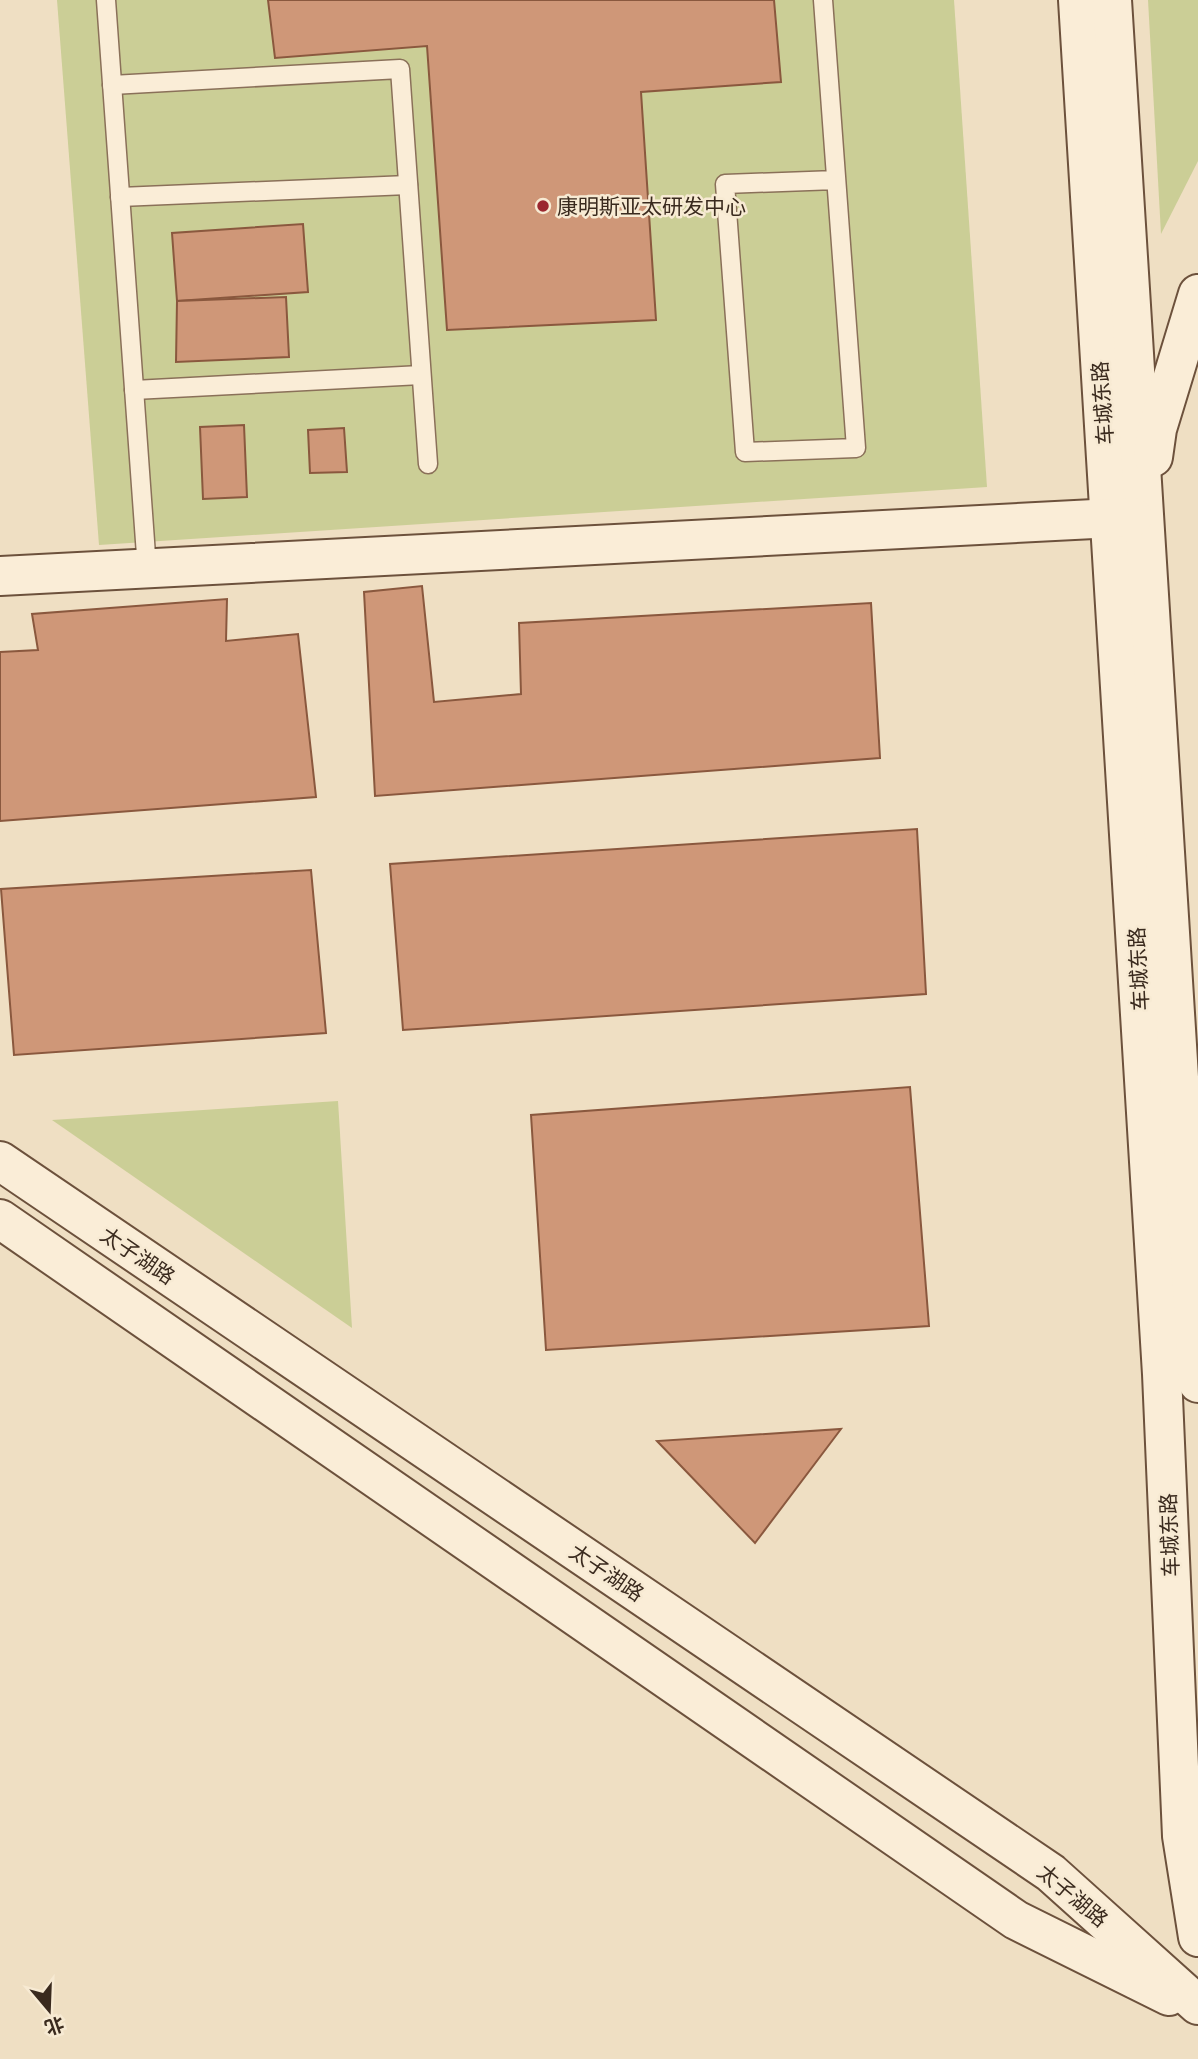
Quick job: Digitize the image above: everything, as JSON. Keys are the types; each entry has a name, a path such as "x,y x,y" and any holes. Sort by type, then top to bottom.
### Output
{"main road":[{"name":"车城东路","path":"1078,0 1127,517 1198,1383"},
{"name":"车城东路","path":"1112,0 1127,517 1182,1836 1198,1937"},
{"path":"0,576 1127,517 1198,294"},
{"name":"太子湖路","path":"0,1161 1051,1873 1198,2007"},
{"name":"太子湖路","path":"0,1219 1016,1920 1198,2007"}],"lane":[{"path":"106,0 147,569"},
{"path":"823,0 856,448 745,452 725,184 836,180"},
{"path":"112,85 400,69 428,464"},
{"path":"120,197 408,186"},
{"path":"134,390 421,375"}],"green space":[{"path":"57,0 954,0 987,487 99,545"},
{"path":"1148,0 1198,0 1198,161 1161,234"},
{"path":"338,1101 352,1328 52,1120"}],"building":[{"name":"康明斯亚太研发中心","path":"268,0 774,0 781,82 641,92 656,320 447,330 427,46 275,58"},
{"path":"303,224 308,292 177,301 172,233"},
{"path":"286,297 289,357 176,362 177,301"},
{"path":"244,425 247,497 203,499 200,427"},
{"path":"344,428 347,472 310,473 308,430"},
{"path":"422,586 434,702 521,694 519,623 871,603 880,758 375,796 364,592"},
{"path":"227,599 226,641 298,634 316,797 0,821 0,652 38,650 32,614"},
{"path":"917,829 926,994 403,1030 390,864"},
{"path":"311,870 326,1033 14,1055 1,889"},
{"path":"910,1087 929,1326 546,1350 531,1115"},
{"path":"841,1429 755,1543 657,1441"}],"place":[{"name":"康明斯亚太研发中心","path":"543,206"}]}
